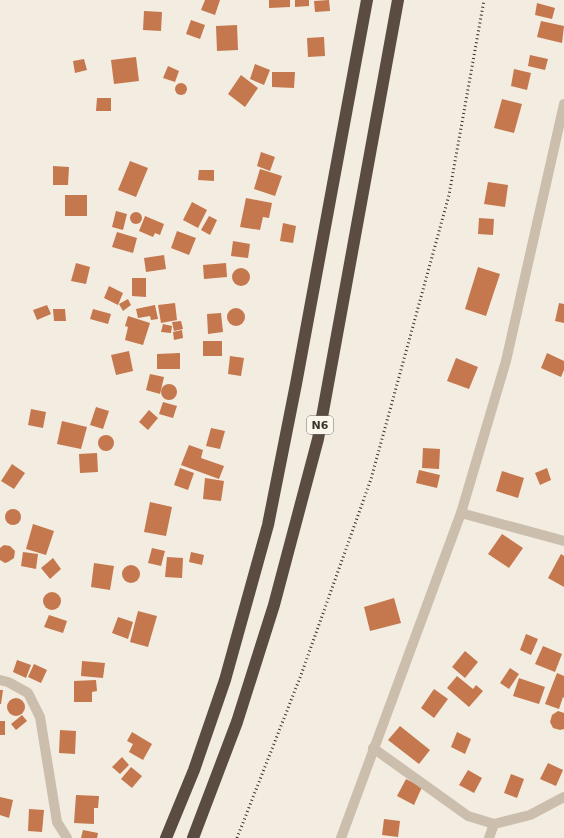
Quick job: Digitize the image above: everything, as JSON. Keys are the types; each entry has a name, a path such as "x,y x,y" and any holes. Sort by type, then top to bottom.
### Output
{"highway":[{"name":"N6","path":"166,838 194,770 225,680 268,525 367,0"},
{"name":"N6","path":"193,838 238,722 274,606 318,439 398,0"}],"street":[{"path":"341,838 461,513 506,361 564,104"},
{"path":"461,513 564,541"},
{"path":"0,680 8,682 28,693 40,717 57,822 67,838"},
{"path":"373,748 468,816 494,824 530,815 564,797"},
{"path":"489,838 494,824"}],"building":[{"path":"205,0 220,0 215,15 201,10"},
{"path":"269,0 290,0 290,7 269,8"},
{"path":"295,0 309,0 309,6 295,7"},
{"path":"329,0 330,11 315,12 314,1"},
{"path":"537,3 555,8 552,19 535,15"},
{"path":"144,11 162,12 161,31 143,30"},
{"path":"191,20 205,25 200,39 186,34"},
{"path":"541,21 564,26 562,43 537,37"},
{"path":"237,25 238,50 217,51 216,26"},
{"path":"324,37 325,56 308,57 307,38"},
{"path":"530,55 548,59 545,70 528,66"},
{"path":"136,57 139,81 114,84 111,60"},
{"path":"84,59 87,70 75,73 73,61"},
{"path":"255,64 270,70 264,85 250,79"},
{"path":"168,66 179,71 175,82 163,78"},
{"path":"514,69 531,73 527,90 511,86"},
{"path":"272,72 295,72 294,88 272,87"},
{"path":"241,75 258,88 245,107 228,94"},
{"path":"179,83 183,83 187,89 183,95 179,95 175,91 175,87"},
{"path":"97,98 111,98 111,111 96,111"},
{"path":"502,99 522,104 514,133 494,128"},
{"path":"261,152 275,157 270,171 257,166"},
{"path":"130,161 148,168 136,197 118,190"},
{"path":"53,166 69,167 68,185 53,185"},
{"path":"260,169 282,176 275,196 254,189"},
{"path":"199,170 214,170 214,181 198,180"},
{"path":"488,182 508,185 505,207 484,204"},
{"path":"65,195 87,195 87,216 65,216"},
{"path":"246,198 272,203 269,218 263,217 260,230 240,227"},
{"path":"192,202 207,210 198,228 183,220"},
{"path":"116,211 127,214 123,230 112,227"},
{"path":"134,212 138,212 142,218 138,224 134,224 130,220 130,216"},
{"path":"145,216 164,224 160,235 155,233 153,237 139,231"},
{"path":"209,216 217,220 210,235 201,230"},
{"path":"479,218 494,219 493,235 478,234"},
{"path":"283,223 296,226 293,243 280,241"},
{"path":"177,231 196,238 189,255 171,248"},
{"path":"117,232 137,238 133,253 112,247"},
{"path":"233,241 250,244 248,258 231,256"},
{"path":"164,255 166,269 146,272 144,258"},
{"path":"76,263 90,267 86,284 71,281"},
{"path":"226,263 227,277 204,279 203,265"},
{"path":"478,267 500,274 486,316 465,309"},
{"path":"241,268 247,271 250,277 247,283 241,286 235,283 232,277 235,271"},
{"path":"132,278 146,278 146,297 132,296"},
{"path":"109,286 123,293 118,305 104,298"},
{"path":"128,299 131,305 123,311 119,304"},
{"path":"175,303 177,320 161,323 158,305"},
{"path":"559,303 564,304 564,323 555,321"},
{"path":"47,305 51,314 37,320 33,310"},
{"path":"155,305 158,319 151,320 150,316 138,318 136,309"},
{"path":"236,308 242,311 245,317 242,323 236,326 230,323 227,317 230,311"},
{"path":"53,309 65,309 66,321 54,321"},
{"path":"93,309 111,314 108,324 90,319"},
{"path":"221,313 223,332 208,334 207,314"},
{"path":"128,316 150,323 143,345 125,340 128,327 125,326"},
{"path":"181,321 183,329 174,331 172,322"},
{"path":"163,324 172,326 171,333 161,332"},
{"path":"182,330 183,338 174,340 173,332"},
{"path":"203,341 222,341 222,356 203,356"},
{"path":"129,351 133,371 116,375 111,355"},
{"path":"180,353 180,369 157,369 157,354"},
{"path":"547,353 564,361 564,370 561,377 541,368"},
{"path":"230,356 244,358 241,376 228,374"},
{"path":"456,358 478,367 469,389 447,381"},
{"path":"150,374 164,377 160,394 146,390"},
{"path":"169,384 176,389 177,392 172,399 169,400 162,395 161,392 166,385"},
{"path":"163,402 177,406 173,418 159,414"},
{"path":"96,407 109,411 103,429 90,425"},
{"path":"31,409 46,412 43,428 28,425"},
{"path":"149,410 158,418 148,430 139,422"},
{"path":"62,421 87,427 81,449 57,444"},
{"path":"211,428 225,431 220,449 206,446"},
{"path":"106,435 113,440 114,443 109,450 106,451 99,446 98,443 103,436"},
{"path":"189,445 203,450 201,458 224,466 219,479 181,465"},
{"path":"423,448 440,449 439,469 422,468"},
{"path":"97,453 98,472 80,473 79,454"},
{"path":"12,464 25,473 14,489 1,481"},
{"path":"180,468 194,473 188,490 174,485"},
{"path":"547,468 551,480 540,485 535,473"},
{"path":"419,470 440,475 437,488 416,483"},
{"path":"502,471 524,478 518,498 496,491"},
{"path":"205,478 224,481 221,501 203,499"},
{"path":"150,502 172,507 166,536 144,532"},
{"path":"13,509 20,514 21,517 16,524 13,525 6,520 5,517 10,510"},
{"path":"33,524 54,531 46,555 26,549"},
{"path":"502,534 523,548 509,568 488,554"},
{"path":"4,545 10,546 15,551 14,558 5,563 0,560 0,548"},
{"path":"152,548 165,551 161,566 148,563"},
{"path":"23,552 38,554 36,569 21,566"},
{"path":"191,552 204,555 202,565 189,562"},
{"path":"561,554 564,556 564,587 548,578"},
{"path":"167,557 183,558 182,578 165,577"},
{"path":"53,558 61,569 50,579 41,568"},
{"path":"94,563 114,566 110,590 91,587"},
{"path":"131,565 137,568 140,574 137,580 131,583 125,580 122,574 125,568"},
{"path":"52,592 58,595 61,601 58,607 52,610 46,607 43,601 46,595"},
{"path":"394,598 401,623 370,631 364,607"},
{"path":"138,611 157,616 148,647 130,642"},
{"path":"49,615 67,621 63,633 44,627"},
{"path":"118,617 133,622 128,639 112,633"},
{"path":"526,634 538,639 531,655 520,650"},
{"path":"543,646 562,654 555,672 535,664"},
{"path":"465,651 478,662 465,678 452,667"},
{"path":"17,660 31,665 26,678 13,672"},
{"path":"82,661 105,663 103,678 81,676"},
{"path":"34,664 47,670 41,683 28,677"},
{"path":"510,668 519,674 509,689 500,683"},
{"path":"557,673 564,676 564,698 563,697 559,709 545,704"},
{"path":"457,676 473,689 476,685 483,691 469,707 447,688"},
{"path":"519,678 545,687 539,704 513,696"},
{"path":"96,680 97,691 92,692 92,702 74,702 74,681"},
{"path":"434,689 448,699 434,718 421,708"},
{"path":"0,690 3,690 1,704 0,704"},
{"path":"16,698 22,701 25,707 22,713 16,716 10,713 7,707 10,701"},
{"path":"558,711 564,713 564,729 560,730 553,728 550,722 552,715"},
{"path":"22,715 27,721 16,730 11,724"},
{"path":"0,721 5,721 5,735 0,735"},
{"path":"400,726 430,750 419,764 388,740"},
{"path":"60,730 76,731 75,754 59,753"},
{"path":"132,732 152,744 143,760 129,752 133,744 127,741"},
{"path":"457,732 471,739 465,754 451,747"},
{"path":"122,757 129,765 120,774 112,767"},
{"path":"548,763 563,770 556,786 540,779"},
{"path":"131,767 142,776 132,788 121,779"},
{"path":"468,770 482,778 474,793 459,785"},
{"path":"511,774 524,779 517,798 504,793"},
{"path":"406,779 422,787 414,805 397,796"},
{"path":"76,795 99,796 98,808 94,808 94,824 74,823"},
{"path":"0,797 13,800 9,818 0,815"},
{"path":"29,809 44,810 42,832 28,831"},
{"path":"384,819 400,821 398,837 382,835"},
{"path":"83,830 98,833 97,838 81,838"}],"railway":[{"path":"237,838 301,675 371,479 449,195 484,0"}]}
